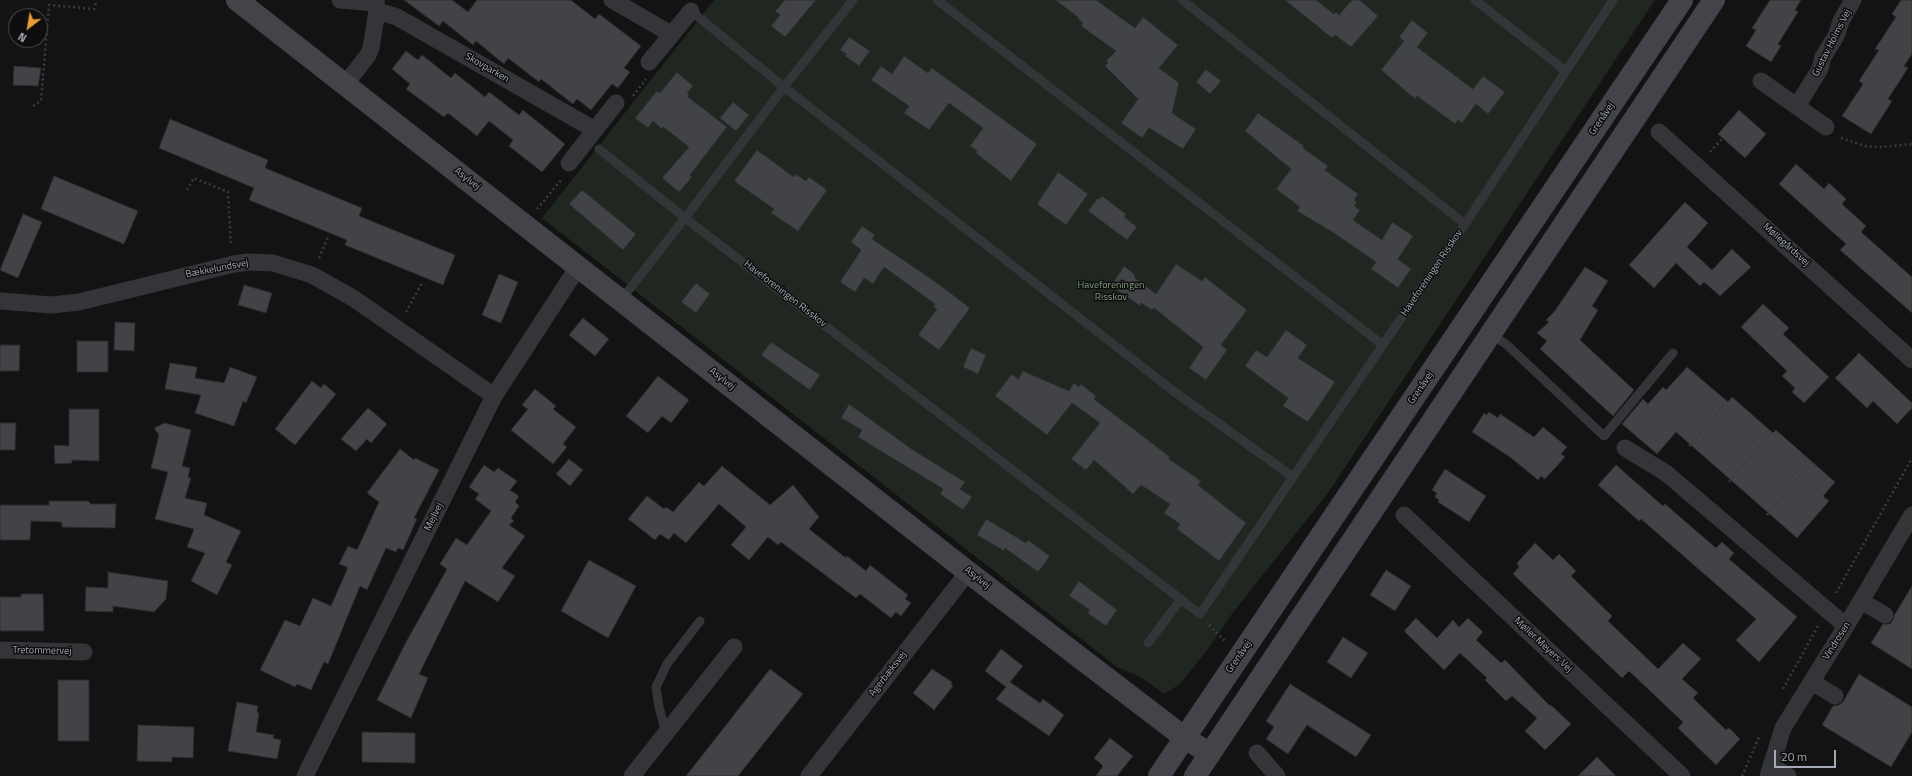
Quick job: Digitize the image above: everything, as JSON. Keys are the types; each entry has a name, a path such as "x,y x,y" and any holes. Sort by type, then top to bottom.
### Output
{"street":[{"name":"Asylvej","path":"237,0 968,572 1185,738 1210,754"},
{"name":"Skovparken","path":"340,0 376,4 595,130"},
{"path":"612,0 671,34"},
{"name":"Grenåvej","path":"1159,776 1682,0"},
{"path":"1196,776 1714,0"},
{"name":"Gustav Holms Vej","path":"1797,106 1820,69 1822,57 1836,36 1841,21 1853,0"},
{"path":"345,85 368,55 371,48 376,4"},
{"path":"649,62 691,11"},
{"path":"1761,80 1826,127"},
{"path":"569,163 616,103"},
{"name":"Møllegårdsvej","path":"1659,132 1912,360"},
{"name":"Bækkelundsvej","path":"0,300 52,305 79,302 234,264 248,262 274,263 312,275 353,298 494,396"},
{"name":"Mejlvej","path":"305,776 494,396 578,267"},
{"path":"1625,448 1666,473 1846,626"},
{"name":"Møller Meyers Vej","path":"1404,515 1682,776"},
{"name":"Vindrosen","path":"1788,776 1770,771 1783,728 1911,519"},
{"name":"Agerbæksvej","path":"809,776 968,572"},
{"path":"1861,601 1885,615"},
{"path":"632,776 734,647"},
{"name":"Tretommervej","path":"0,650 84,652"},
{"path":"1812,682 1835,696"},
{"path":"1256,752 1278,776"}],"lane":[{"path":"621,300 784,87 853,0"},
{"path":"937,0 1383,345"},
{"path":"1182,0 1465,224"},
{"path":"1475,0 1566,71"},
{"name":"Haveforeningen Risskov","path":"599,149 685,218 1200,614 1465,224 1613,0"},
{"path":"691,11 784,87 1172,390 1293,477"},
{"path":"1490,334 1506,344 1604,436 1673,353"},
{"path":"1148,644 1180,599"},
{"path":"666,733 659,707 656,687 667,664 700,621"}],"path":[{"path":"33,106 41,101 49,5 94,8 97,0"},
{"path":"616,103 628,103 649,76 649,62"},
{"path":"1826,127 1842,138 1865,146 1912,144"},
{"path":"521,222 542,204 568,172 569,163"},
{"path":"187,190 194,178 228,192 234,264"},
{"path":"312,275 328,237"},
{"path":"398,328 422,283"},
{"path":"1689,446 1724,405"},
{"path":"1729,482 1768,435"},
{"path":"1767,515 1805,469"},
{"path":"1200,614 1205,621 1240,656"}],"green space":[{"name":"Haveforeningen Risskov","path":"714,0 1655,0 1328,493 1231,615 1208,649 1180,684 1164,694 1142,678 1117,667 542,218"}],"building":[{"path":"404,0 452,0 468,12 477,0 571,0 595,19 599,14 641,46 624,68 630,72 618,88 612,84 591,110 577,99 573,104 541,79 539,82 508,58 504,64 476,41 473,45 443,21 439,26"},
{"path":"785,0 816,0 785,37 771,26 780,15 775,11"},
{"path":"1055,0 1096,0 1135,28 1143,17 1178,45 1159,68 1179,83 1172,113 1196,129 1183,149 1149,128 1142,138 1121,123 1138,99 1105,66 1108,63 1106,61 1116,51 1081,26 1083,23 1077,18 1078,17"},
{"path":"1285,0 1316,0 1334,14 1336,12 1339,15 1352,0 1360,0 1378,16 1351,47 1335,35 1332,38"},
{"path":"1770,0 1801,0 1795,10 1798,12 1778,44 1781,46 1771,62 1746,46 1756,30 1752,28"},
{"path":"1901,0 1912,0 1912,54 1904,66 1908,68 1888,99 1892,101 1871,134 1842,116 1863,84 1859,81 1879,50 1875,49 1896,17 1892,14"},
{"path":"1412,20 1428,33 1417,47 1473,89 1483,76 1505,92 1488,114 1476,104 1462,123 1458,120 1455,124 1417,96 1415,99 1381,70 1404,41 1399,37"},
{"path":"849,37 870,51 859,66 845,56 846,54 840,50"},
{"path":"406,51 418,60 422,55 451,78 455,73 485,97 489,92 519,115 523,110 565,144 542,172 509,146 513,140 489,121 477,136 448,113 444,117 406,89 410,84 392,69"},
{"path":"904,56 928,73 932,68 1037,144 1011,181 976,153 977,151 970,146 983,128 949,103 929,130 904,113 909,106 871,80 881,66 892,74"},
{"path":"14,66 41,68 38,86 13,85"},
{"path":"1206,69 1221,81 1210,94 1196,82"},
{"path":"677,72 693,86 687,93 689,95 688,97 727,127 690,175 692,177 679,192 662,178 689,147 663,127 662,129 653,121 648,128 635,118 657,91 660,93"},
{"path":"733,102 749,115 736,131 720,118"},
{"path":"1739,110 1766,134 1745,158 1718,134"},
{"path":"1258,113 1304,146 1303,148 1328,166 1325,170 1358,194 1354,200 1357,202 1354,206 1360,210 1353,220 1382,240 1392,222 1413,236 1398,259 1411,269 1398,288 1371,269 1376,262 1334,233 1297,211 1300,207 1276,189 1291,169 1245,131"},
{"path":"170,119 268,160 265,168 362,208 359,216 455,255 443,285 345,245 347,240 249,200 254,188 159,148"},
{"path":"757,150 794,177 796,174 806,181 809,177 827,190 798,231 771,213 774,209 734,181"},
{"path":"1796,164 1824,189 1829,183 1846,199 1842,204 1866,226 1861,232 1912,277 1912,313 1840,250 1846,244 1779,184"},
{"path":"1058,172 1088,194 1066,225 1037,204"},
{"path":"54,176 138,211 124,244 41,209"},
{"path":"582,190 636,234 623,250 569,204"},
{"path":"1102,196 1126,214 1124,217 1137,227 1127,240 1088,211 1098,198 1099,199"},
{"path":"1685,202 1708,223 1687,247 1712,270 1732,249 1751,267 1720,296 1704,282 1700,286 1676,263 1654,288 1629,265"},
{"path":"23,214 42,222 18,278 0,270"},
{"path":"862,226 875,235 872,239 933,280 970,308 939,350 918,335 937,309 933,307 935,304 884,267 873,284 864,278 855,292 840,282 861,250 851,242"},
{"path":"1176,264 1202,281 1205,277 1247,310 1221,345 1227,350 1206,380 1189,368 1203,347 1154,308 1152,310 1141,303 1140,306 1111,286 1124,266 1134,274 1135,278 1156,294"},
{"path":"1585,267 1608,281 1592,306 1598,310 1580,340 1634,390 1613,416 1540,349 1547,341 1537,333 1549,322 1546,320 1554,312"},
{"path":"499,274 518,282 501,323 482,315"},
{"path":"696,283 710,294 696,313 681,302"},
{"path":"244,285 272,293 266,313 238,305"},
{"path":"1763,304 1789,328 1783,334 1829,377 1804,403 1792,392 1795,388 1782,376 1787,371 1741,327"},
{"path":"583,318 609,339 595,356 569,335"},
{"path":"115,322 135,323 134,351 114,350"},
{"path":"1286,330 1307,345 1298,358 1335,382 1308,422 1283,406 1288,398 1245,366 1256,350 1267,357"},
{"path":"77,341 108,341 108,372 77,372"},
{"path":"771,342 820,375 810,390 761,355"},
{"path":"0,345 20,345 19,371 0,371"},
{"path":"971,348 986,355 978,374 963,367"},
{"path":"1859,353 1912,403 1912,408 1897,424 1873,401 1867,408 1835,378"},
{"path":"170,363 197,367 195,378 224,383 230,367 257,377 246,403 243,401 234,426 195,413 201,395 165,389"},
{"path":"1687,367 1728,402 1732,397 1773,433 1776,430 1835,482 1823,496 1829,501 1797,538 1676,432 1657,454 1622,424 1643,399 1648,404 1663,387 1666,390"},
{"path":"1023,371 1069,391 1074,383 1079,387 1081,384 1096,396 1094,399 1170,457 1169,459 1201,481 1198,485 1246,523 1219,561 1177,529 1180,524 1164,513 1170,504 1141,485 1133,494 1094,460 1086,470 1071,459 1100,423 1072,403 1047,435 995,396 1012,374 1018,379"},
{"path":"658,376 689,400 671,423 662,416 648,433 626,416"},
{"path":"312,381 321,388 324,384 336,394 295,445 275,429"},
{"path":"535,389 556,406 553,409 576,427 563,444 567,447 553,464 511,430 528,409 522,405"},
{"path":"849,404 913,450 965,482 960,489 972,497 963,510 940,494 943,489 858,437 862,430 841,418"},
{"path":"368,408 387,424 371,443 367,439 356,451 341,439"},
{"path":"69,409 99,409 99,461 72,460 72,463 55,464 54,445 69,446"},
{"path":"1489,412 1498,418 1500,414 1534,437 1543,427 1567,447 1561,454 1565,457 1545,479 1541,476 1538,480 1510,457 1472,432 1484,413 1487,415"},
{"path":"0,423 16,423 15,450 0,450"},
{"path":"165,423 191,430 182,466 190,468 188,477 191,478 185,498 207,503 204,515 241,531 226,562 232,565 217,595 191,581 205,553 187,547 194,529 155,519 168,472 151,468 159,435 154,428"},
{"path":"400,449 414,460 415,458 439,470 414,518 417,519 403,550 398,548 396,552 386,548 367,590 360,586 328,664 324,662 311,690 297,684 295,687 260,670 285,620 300,626 313,598 331,606 347,570 347,567 339,564 348,546 357,550 379,502 367,493"},
{"path":"569,459 583,470 570,486 556,474"},
{"path":"484,465 494,472 498,468 517,481 510,490 519,496 515,502 519,506 511,518 514,521 509,525 525,536 502,568 515,576 498,602 465,581 419,674 428,678 411,718 377,700 405,644 447,569 440,564 456,538 467,545 491,511 475,499 479,494 469,487"},
{"path":"1616,465 1663,506 1665,504 1716,548 1722,542 1734,553 1729,559 1797,617 1759,662 1736,640 1756,619 1641,519 1639,521 1598,485"},
{"path":"722,466 770,505 793,485 819,517 809,529 846,558 847,556 866,571 870,565 908,595 905,599 911,603 901,616 896,612 891,618 860,594 856,598 781,542 778,545 768,537 749,560 731,545 746,527 719,504 686,543 674,533 669,540 660,534 655,540 628,519 647,496 664,509 666,507 673,512 699,482 704,486"},
{"path":"1445,469 1486,496 1469,522 1438,502 1439,500 1435,497 1437,493 1432,490"},
{"path":"49,501 88,501 91,504 116,504 115,528 62,527 62,522 31,521 30,540 0,540 0,505 49,505"},
{"path":"986,519 1026,543 1028,540 1050,556 1038,572 1005,548 1004,551 977,535"},
{"path":"1535,543 1553,560 1559,554 1576,571 1571,576 1612,616 1608,621 1658,669 1683,643 1701,659 1682,679 1698,693 1693,698 1726,730 1729,728 1740,739 1716,765 1678,728 1683,722 1629,671 1622,678 1513,574 1519,567 1517,563"},
{"path":"589,560 636,586 608,638 561,611"},
{"path":"1386,570 1411,586 1395,611 1370,595"},
{"path":"108,572 168,581 166,599 154,612 113,606 113,612 85,611 86,587 108,588"},
{"path":"1079,581 1117,610 1106,626 1087,613 1090,610 1069,596"},
{"path":"1912,586 1912,669 1871,643 1883,624 1890,624 1893,620"},
{"path":"21,594 43,594 44,631 0,631 0,597 21,597"},
{"path":"1416,618 1437,638 1453,620 1459,627 1468,618 1483,632 1476,640 1501,663 1505,660 1550,706 1551,705 1571,724 1545,750 1525,731 1537,718 1512,696 1506,701 1485,680 1487,678 1460,653 1444,670 1405,632 1405,630"},
{"path":"1343,637 1368,653 1351,678 1327,662"},
{"path":"1001,649 1023,666 1010,682 1040,703 1043,699 1064,715 1049,736 996,699 1006,687 985,671"},
{"path":"770,669 803,694 738,776 686,776"},
{"path":"932,669 952,682 951,684 953,686 934,710 913,693"},
{"path":"1859,674 1912,707 1912,732 1891,767 1822,725 1833,706 1839,705 1843,702"},
{"path":"58,680 89,680 89,741 58,741"},
{"path":"1290,684 1371,735 1356,757 1307,725 1288,754 1266,739 1274,727 1266,721"},
{"path":"237,702 258,706 257,712 259,713 256,732 274,735 273,738 281,740 277,759 228,751"},
{"path":"138,725 194,727 193,758 172,757 172,762 137,761"},
{"path":"362,732 415,733 415,763 362,762"},
{"path":"1110,738 1133,756 1117,776 1096,776 1103,766 1094,758"},
{"path":"1597,757 1616,776 1578,776"}]}
